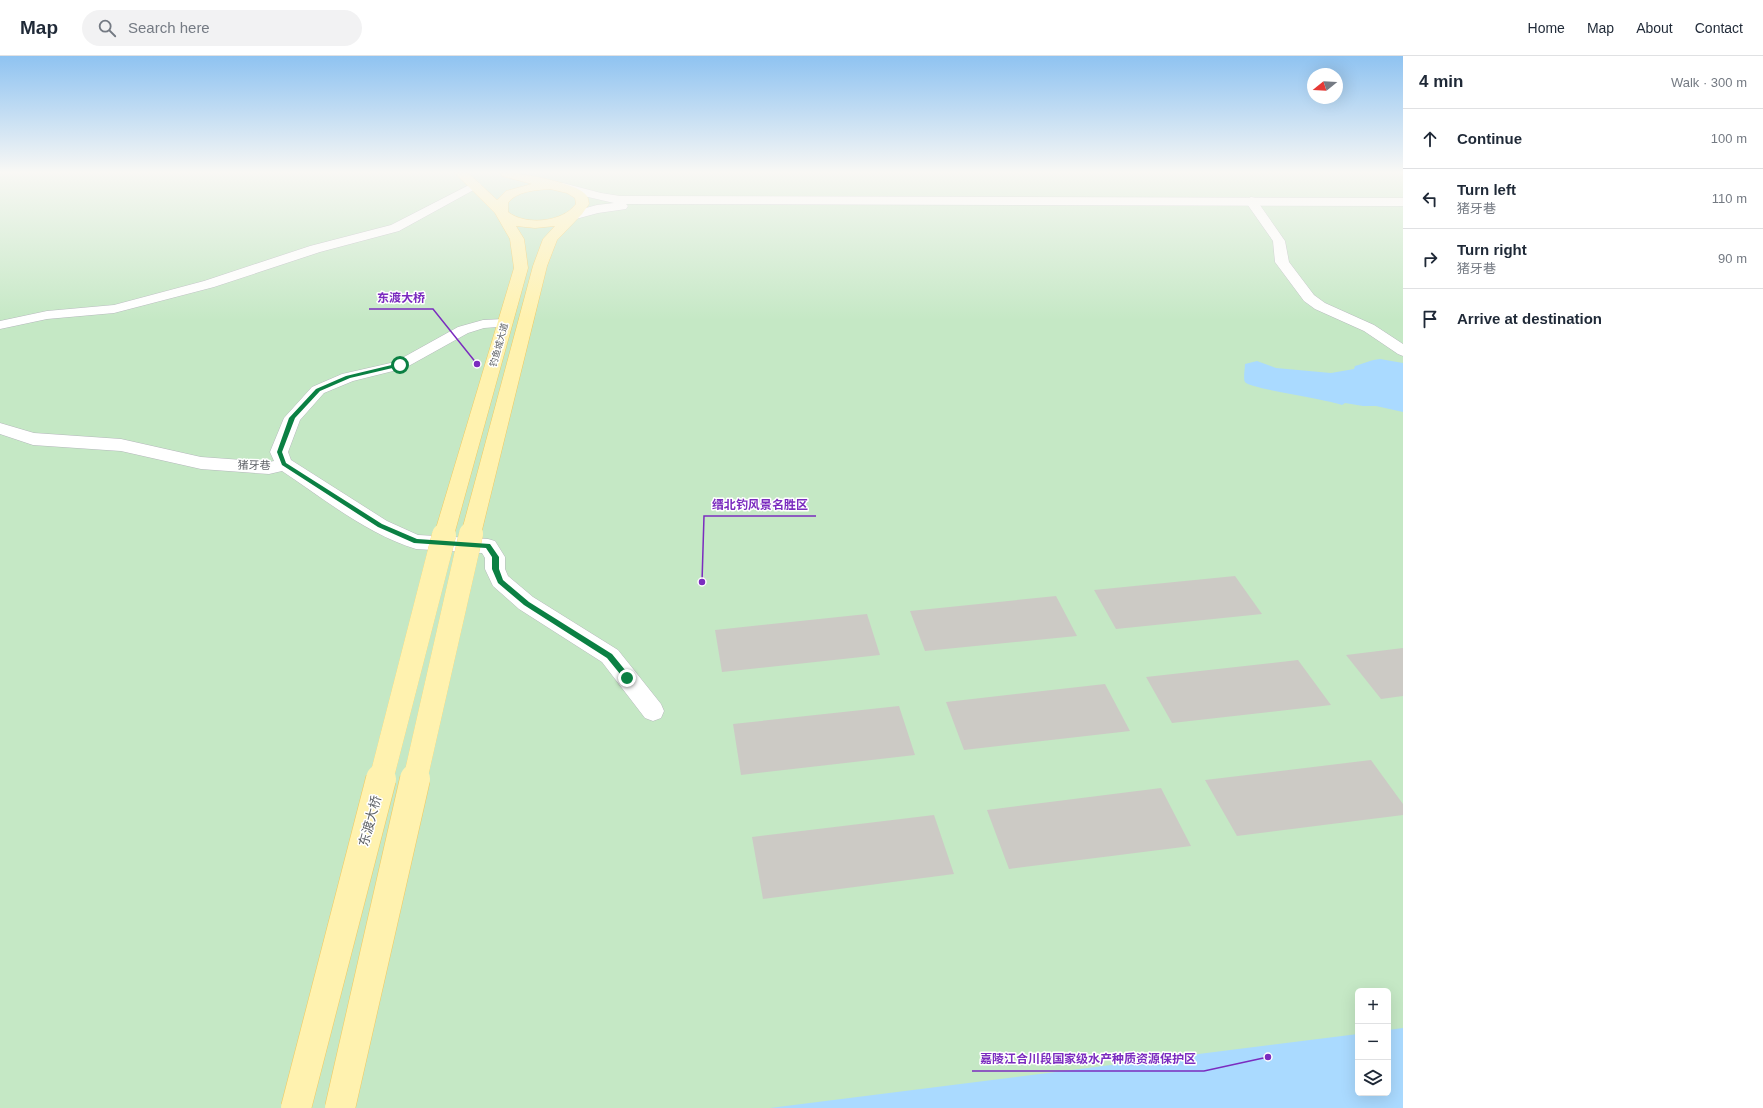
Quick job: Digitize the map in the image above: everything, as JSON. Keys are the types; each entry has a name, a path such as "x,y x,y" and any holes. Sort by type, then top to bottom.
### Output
{"main road":[{"name":"钓鱼城大道","path":"444,535 521,268 517,239 507,222"},
{"path":"524,222 535,224 552,222"},
{"name":"钓鱼城大道","path":"340,1108 471,534 540,266 550,239 566,222"},
{"name":"东渡大桥","path":"296,1108 444,535"}],"street":[{"path":"0,325 47,315 114,309 209,284 315,249 395,228 406,222"},
{"path":"1266,222 1279,240 1282,262 1294,281 1309,298 1320,306 1369,328 1403,351"},
{"path":"284,464 279,452 292,418 318,390 348,377 400,365 463,330 483,324 505,323"},
{"name":"猪牙巷","path":"0,428 33,439 121,445 201,462 269,468 284,464 380,526 416,542 488,546 495,557 495,569 500,581 526,604 610,656 653,711"}],"green space":[{"path":"0,222 1403,222 1403,1108 0,1108"}],"water":[{"path":"1380,359 1403,363 1403,412 1376,406 1363,406 1345,403 1342,405 1260,388 1250,385 1244,380 1245,364 1257,361 1276,368 1331,373 1354,369 1355,366"},
{"path":"1403,1028 1403,1108 770,1108 1355,1034 1355,1096 1391,1096 1391,1030"}],"building":[{"path":"1235,576 1262,614 1116,629 1094,590"},
{"path":"1056,596 1077,636 925,651 910,611"},
{"path":"867,614 880,655 722,672 715,630"},
{"path":"1403,648 1403,696 1381,699 1346,655"},
{"path":"1298,660 1331,705 1172,723 1146,677"},
{"path":"1105,684 1130,731 964,750 946,702"},
{"path":"899,706 915,755 741,775 733,724"},
{"path":"1371,760 1403,804 1403,815 1237,836 1205,780"},
{"path":"1161,788 1191,846 1009,869 987,810"},
{"path":"934,815 954,874 763,899 752,837"}],"place":[{"name":"东渡大桥","path":"477,364"},
{"name":"缙北钓风景名胜区","path":"702,582"},
{"name":"嘉陵江合川段国家级水产种质资源保护区","path":"1268,1057"}],"route":[{"path":"400,365 348,377 318,390 292,418 279,452 284,464 380,526 416,542 488,546 495,557 495,569 500,581 526,604 610,656 627,678"}]}
